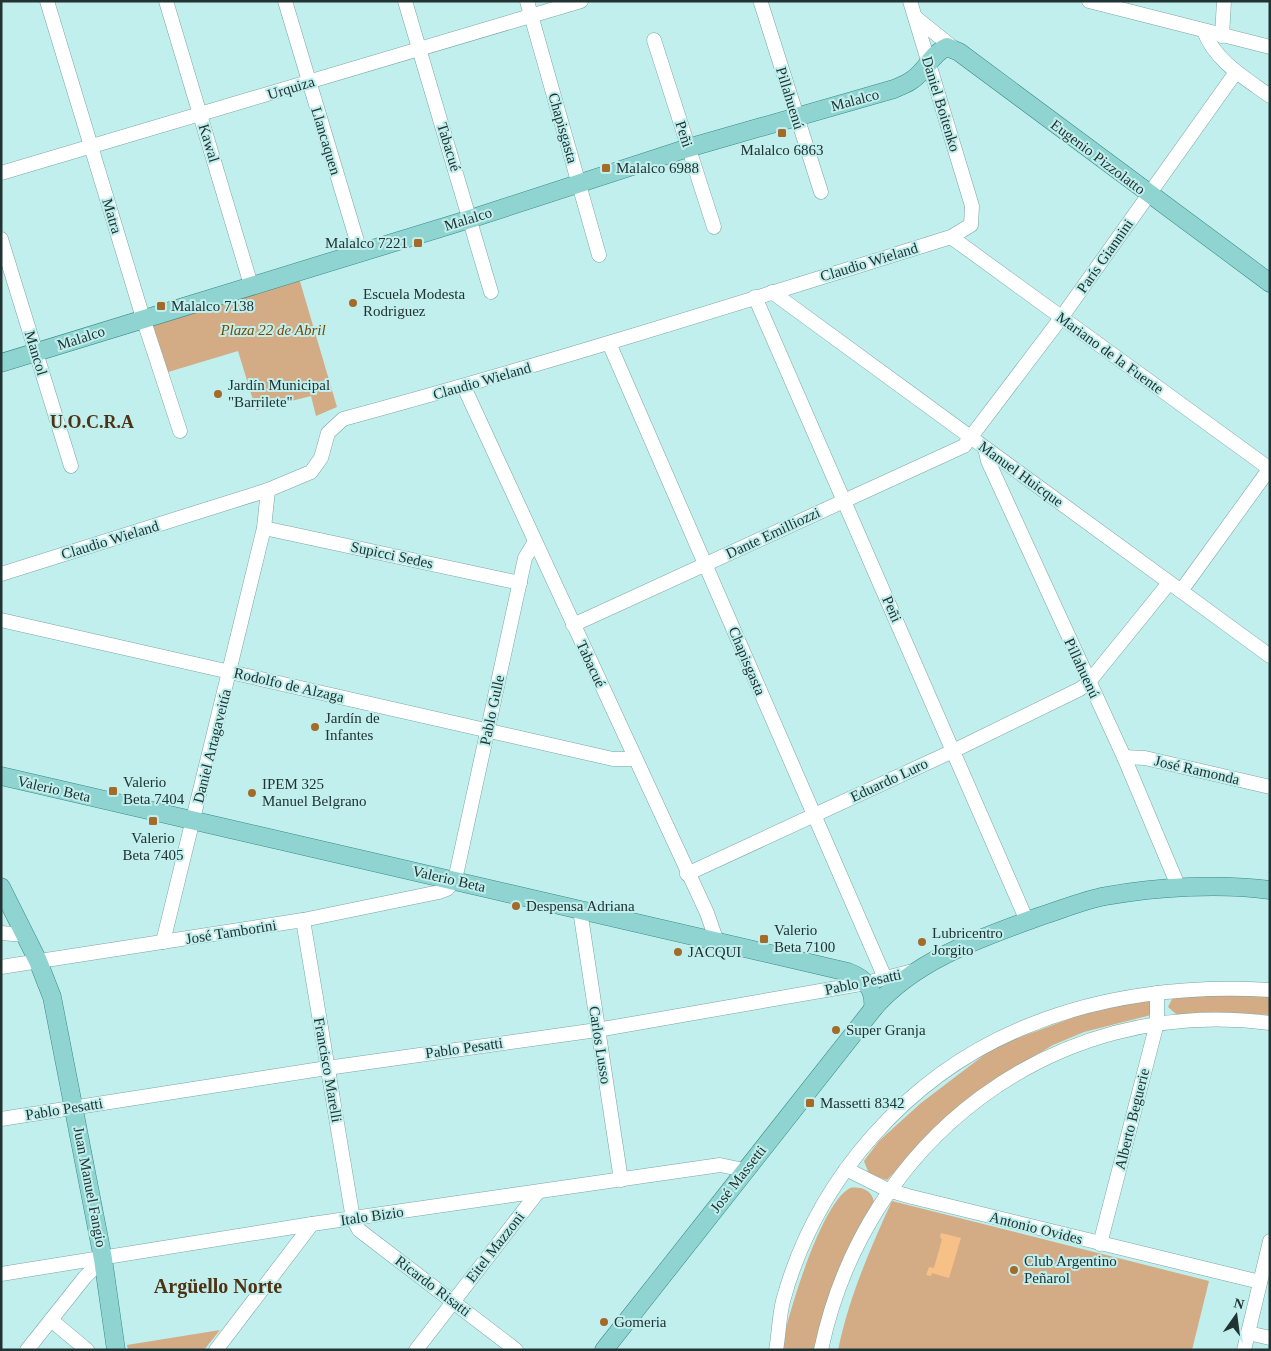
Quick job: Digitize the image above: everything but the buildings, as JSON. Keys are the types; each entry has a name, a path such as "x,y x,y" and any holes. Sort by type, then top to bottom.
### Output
{"main road":[{"path":"929,64 940,50 947,47 959,52"},
{"name":"Eugenio Pizzolatto","path":"959,52 1270,283"},
{"name":"Malalco","path":"1,363 579,184 688,148 894,89 912,80 929,64"},
{"name":"Valerio Beta","path":"1,776 848,972 866,982"},
{"name":"Juan Manuel Fangio","path":"1,887 38,961 52,997 103,1259 116,1350"},
{"name":"Pablo Pesatti","path":"873,1009 894,987 925,968 986,937 1105,896 1179,888 1270,890"},
{"path":"866,982 872,992 873,1009"},
{"name":"José Massetti","path":"604,1350 744,1170 873,1009"}],"street":[{"name":"Matra","path":"47,1 142,318 180,431"},
{"name":"Kawal","path":"166,1 251,285"},
{"name":"Llancaquen","path":"285,1 360,251"},
{"name":"Tabacué","path":"405,1 491,292"},
{"name":"Chapisgasta","path":"527,1 599,255"},
{"name":"Urquiza","path":"1,174 581,1"},
{"name":"Daniel Boitenko","path":"910,1 972,206"},
{"path":"1089,1 1106,3 1222,36 1270,47"},
{"path":"1222,36 1224,1"},
{"name":"Pillahuenú","path":"761,3 795,116 821,192"},
{"path":"915,17 959,52"},
{"path":"1204,31 1208,42 1218,55 1236,72 1270,96"},
{"name":"Peñi","path":"654,40 714,227"},
{"name":"París Giannini","path":"972,439 1061,318 1236,72"},
{"name":"Claudio Wieland","path":"1,574 268,490 311,472 321,458 328,432 343,419 464,387 951,237 972,225 972,206"},
{"name":"Mariano de la Fuente","path":"951,237 1270,468"},
{"name":"Mancol","path":"1,239 71,466"},
{"name":"Manuel Huicque","path":"772,292 1270,656"},
{"name":"Peñi","path":"755,298 1027,922"},
{"name":"Chapisgasta","path":"609,343 813,815 886,978"},
{"name":"Tabacué","path":"464,387 534,543 707,914 717,942"},
{"name":"Dante Emilliozzi","path":"573,625 964,446 972,439"},
{"name":"Pillahuenú","path":"985,448 988,461 1088,683 1124,757 1179,888"},
{"path":"1181,591 1270,468"},
{"name":"Daniel Artagaveitía","path":"163,942 264,528 268,490"},
{"name":"Supicci Sedes","path":"264,528 520,583"},
{"name":"Pablo Gulle","path":"455,880 525,558 534,543"},
{"path":"1088,683 1169,582"},
{"name":"Rodolfo de Alzaga","path":"1,620 613,759 635,760"},
{"name":"Eduardo Luro","path":"687,874 953,751 1088,683"},
{"name":"José Ramonda","path":"1124,757 1144,758 1270,787"},
{"name":"José Tamborini","path":"1,967 303,920 439,892 447,889 455,880"},
{"name":"Carlos Lusso","path":"580,910 621,1180"},
{"name":"Francisco Marelli","path":"303,920 353,1219"},
{"path":"1,933 25,935"},
{"name":"Pablo Pesatti","path":"1,1119 327,1068 597,1030 866,982 925,968"},
{"path":"776,1350 783,1303 795,1265 824,1204 846,1169 889,1118 921,1090 956,1064 1025,1026 1101,1003 1157,993 1207,988 1270,990"},
{"name":"Alberto Beguerie","path":"1100,1244 1157,1023 1157,993"},
{"path":"821,1350 845,1270 861,1236 888,1190 923,1150 959,1114 1008,1078 1045,1056 1070,1045 1157,1023 1214,1020 1270,1024"},
{"name":"Italo Bizio","path":"1,1274 312,1224 720,1166 744,1170"},
{"name":"Antonio Ovides","path":"846,1169 888,1190 1100,1244 1260,1282"},
{"name":"Eitel Mazzoni","path":"416,1350 538,1192"},
{"name":"Ricardo Risatti","path":"353,1219 359,1230 516,1350"},
{"path":"216,1350 312,1224"},
{"path":"1244,1350 1270,1241"},
{"path":"27,1350 85,1277 103,1259"},
{"path":"51,1320 87,1350"},
{"path":"1248,1333 1270,1338"}],"green space":[{"name":"Plaza 22 de Abril","path":"299,278 337,407 316,416 311,396 256,410 238,351 165,373 151,324"},
{"path":"1270,994 1270,1015 1240,1013 1176,1014 1168,1007 1173,997"},
{"path":"1150,1000 1152,1004 1151,1015 1084,1032 1053,1045 981,1090 941,1123 887,1180 869,1174 864,1161 879,1141 921,1103 988,1052 1015,1039 1085,1013"},
{"path":"850,1188 865,1190 871,1194 874,1202 833,1292 818,1350 781,1350 790,1313 817,1237 839,1198"},
{"name":"Club Argentino Peñarol","path":"892,1201 1209,1281 1192,1350 838,1350 854,1292"},
{"path":"220,1330 204,1350 128,1350 127,1345"}],"shaded area":[{"path":"941,1233 961,1238 949,1278 932,1273 931,1276 926,1275 929,1267 934,1268 942,1239 940,1238"}],"place":[{"name":"Malalco 6863","path":"782,133"},
{"name":"Malalco 6988","path":"606,168"},
{"name":"Malalco 7221","path":"418,243"},
{"name":"Escuela Modesta Rodriguez","path":"353,303"},
{"name":"Malalco 7138","path":"161,306"},
{"name":"Jardín Municipal \"Barrilete\"","path":"218,394"},
{"name":"Jardín de Infantes","path":"315,727"},
{"name":"Valerio Beta 7404","path":"113,791"},
{"name":"IPEM 325 Manuel Belgrano","path":"252,793"},
{"name":"Valerio Beta 7405","path":"153,821"},
{"name":"Despensa Adriana","path":"516,906"},
{"name":"Valerio Beta 7100","path":"764,939"},
{"name":"Lubricentro Jorgito","path":"922,942"},
{"name":"JACQUI","path":"678,952"},
{"name":"Super Granja","path":"836,1030"},
{"name":"Massetti 8342","path":"810,1103"},
{"name":"Club Argentino Peñarol","path":"1014,1270"},
{"name":"Gomeria","path":"604,1322"}],"district":[{"name":"U.O.C.R.A","path":"92,422"},
{"name":"Argüello Norte","path":"218,1286"}]}
